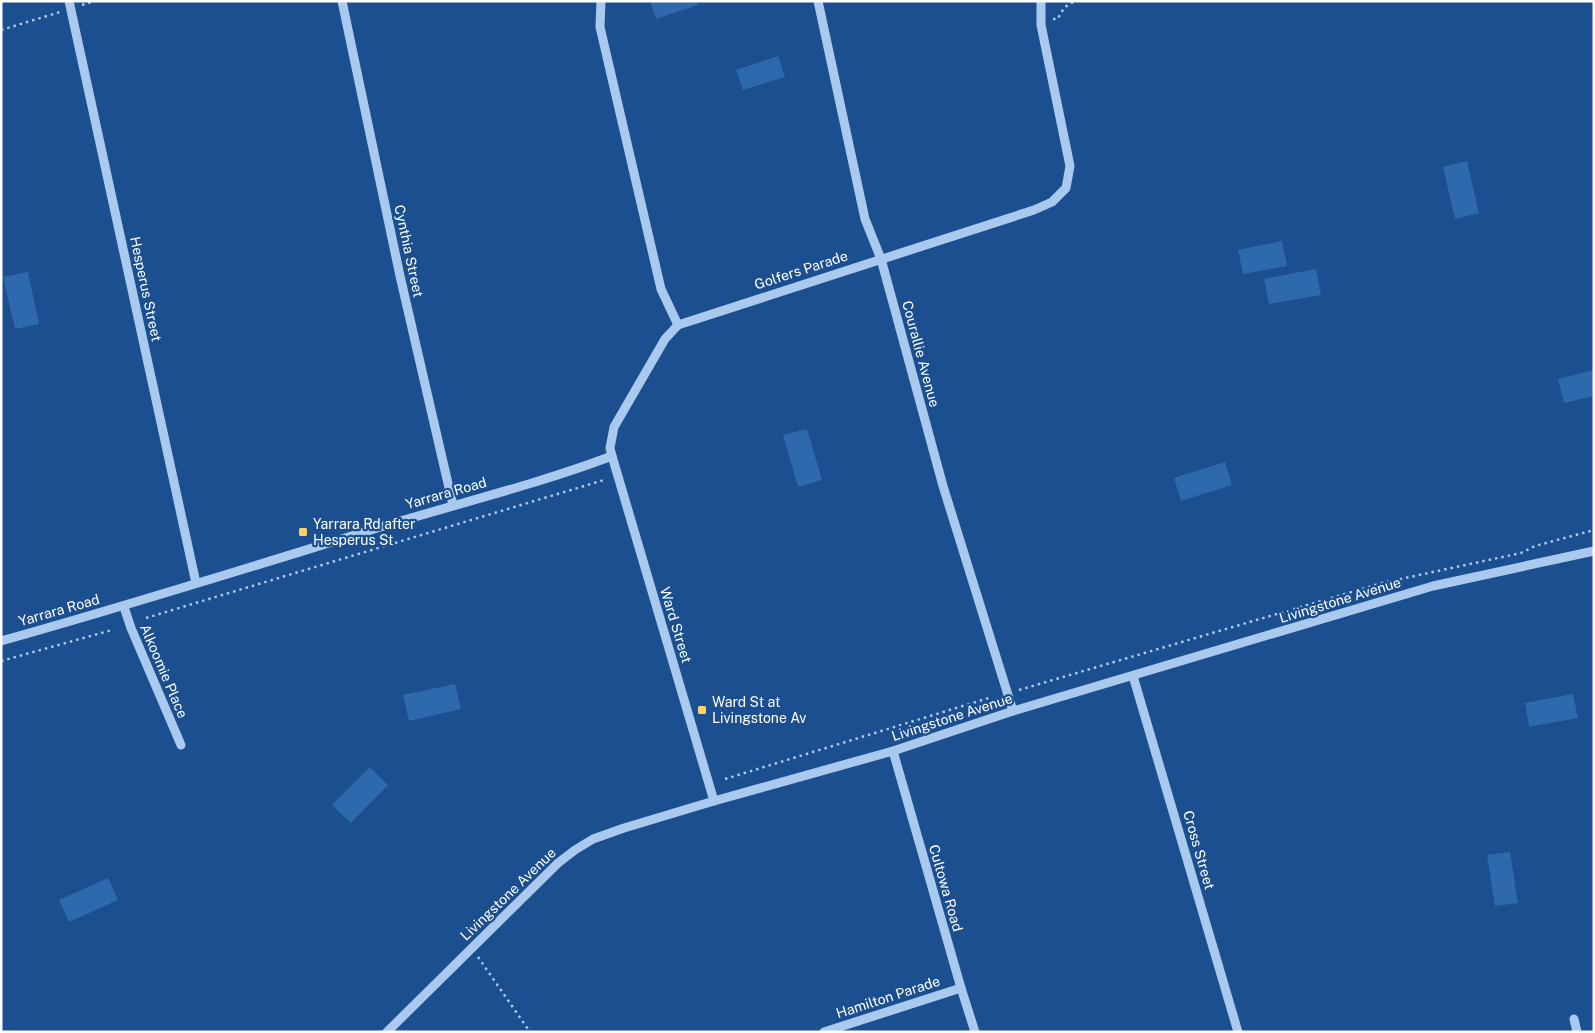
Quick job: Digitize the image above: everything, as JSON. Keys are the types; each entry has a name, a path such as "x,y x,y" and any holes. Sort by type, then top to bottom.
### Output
{"street":[{"name":"Cynthia Street","path":"342,1 400,276 453,505"},
{"path":"601,1 600,27 661,289 678,326 665,339 614,427 610,448 612,456"},
{"name":"Courallie Avenue","path":"818,1 865,219 881,259 943,486 1013,711"},
{"name":"Golfers Parade","path":"678,326 1034,210 1052,202 1066,188 1070,166 1041,25 1041,1"},
{"name":"Hesperus Street","path":"70,5 196,583"},
{"name":"Yarrara Road","path":"1,641 124,606 564,473 612,456"},
{"name":"Ward Street","path":"612,456 714,801"},
{"name":"Livingstone Avenue","path":"387,1032 558,863 574,850 593,840 624,828 714,801 893,752 1013,711 1433,586 1594,551"},
{"name":"Alkoomie Place","path":"124,606 131,628 181,745"},
{"name":"Cross Street","path":"1133,676 1238,1032"},
{"name":"Cultowa Road","path":"893,752 975,1032"},
{"name":"Hamilton Parade","path":"824,1032 961,988"},
{"path":"1574,1019 1577,1032"}],"path":[{"path":"1,30 70,5 95,1"},
{"path":"1052,19 1058,19 1065,6 1076,1"},
{"path":"146,618 604,480"},
{"path":"1019,690 1382,583 1521,553 1535,546 1594,530"},
{"path":"1,661 112,630"},
{"path":"725,779 992,697"},
{"path":"472,948 530,1032"}],"shaded area":[{"path":"650,1 696,1 698,5 656,19"},
{"path":"778,56 785,77 743,90 736,70"},
{"path":"1467,161 1479,213 1455,219 1443,167"},
{"path":"1282,241 1287,266 1243,274 1238,250"},
{"path":"1316,269 1321,295 1269,304 1264,279"},
{"path":"28,272 39,324 15,329 3,277"},
{"path":"1594,370 1594,396 1564,403 1558,379"},
{"path":"807,429 822,480 798,487 783,435"},
{"path":"1225,462 1232,485 1181,501 1174,478"},
{"path":"455,684 461,709 409,721 403,695"},
{"path":"1573,694 1578,718 1529,727 1525,703"},
{"path":"370,767 388,785 351,823 332,805"},
{"path":"1510,852 1518,903 1495,906 1487,855"},
{"path":"108,878 118,900 69,922 59,900"}],"place":[{"name":"Yarrara Rd after Hesperus St","path":"303,532"},
{"name":"Ward St at Livingstone Av","path":"702,710"}]}
